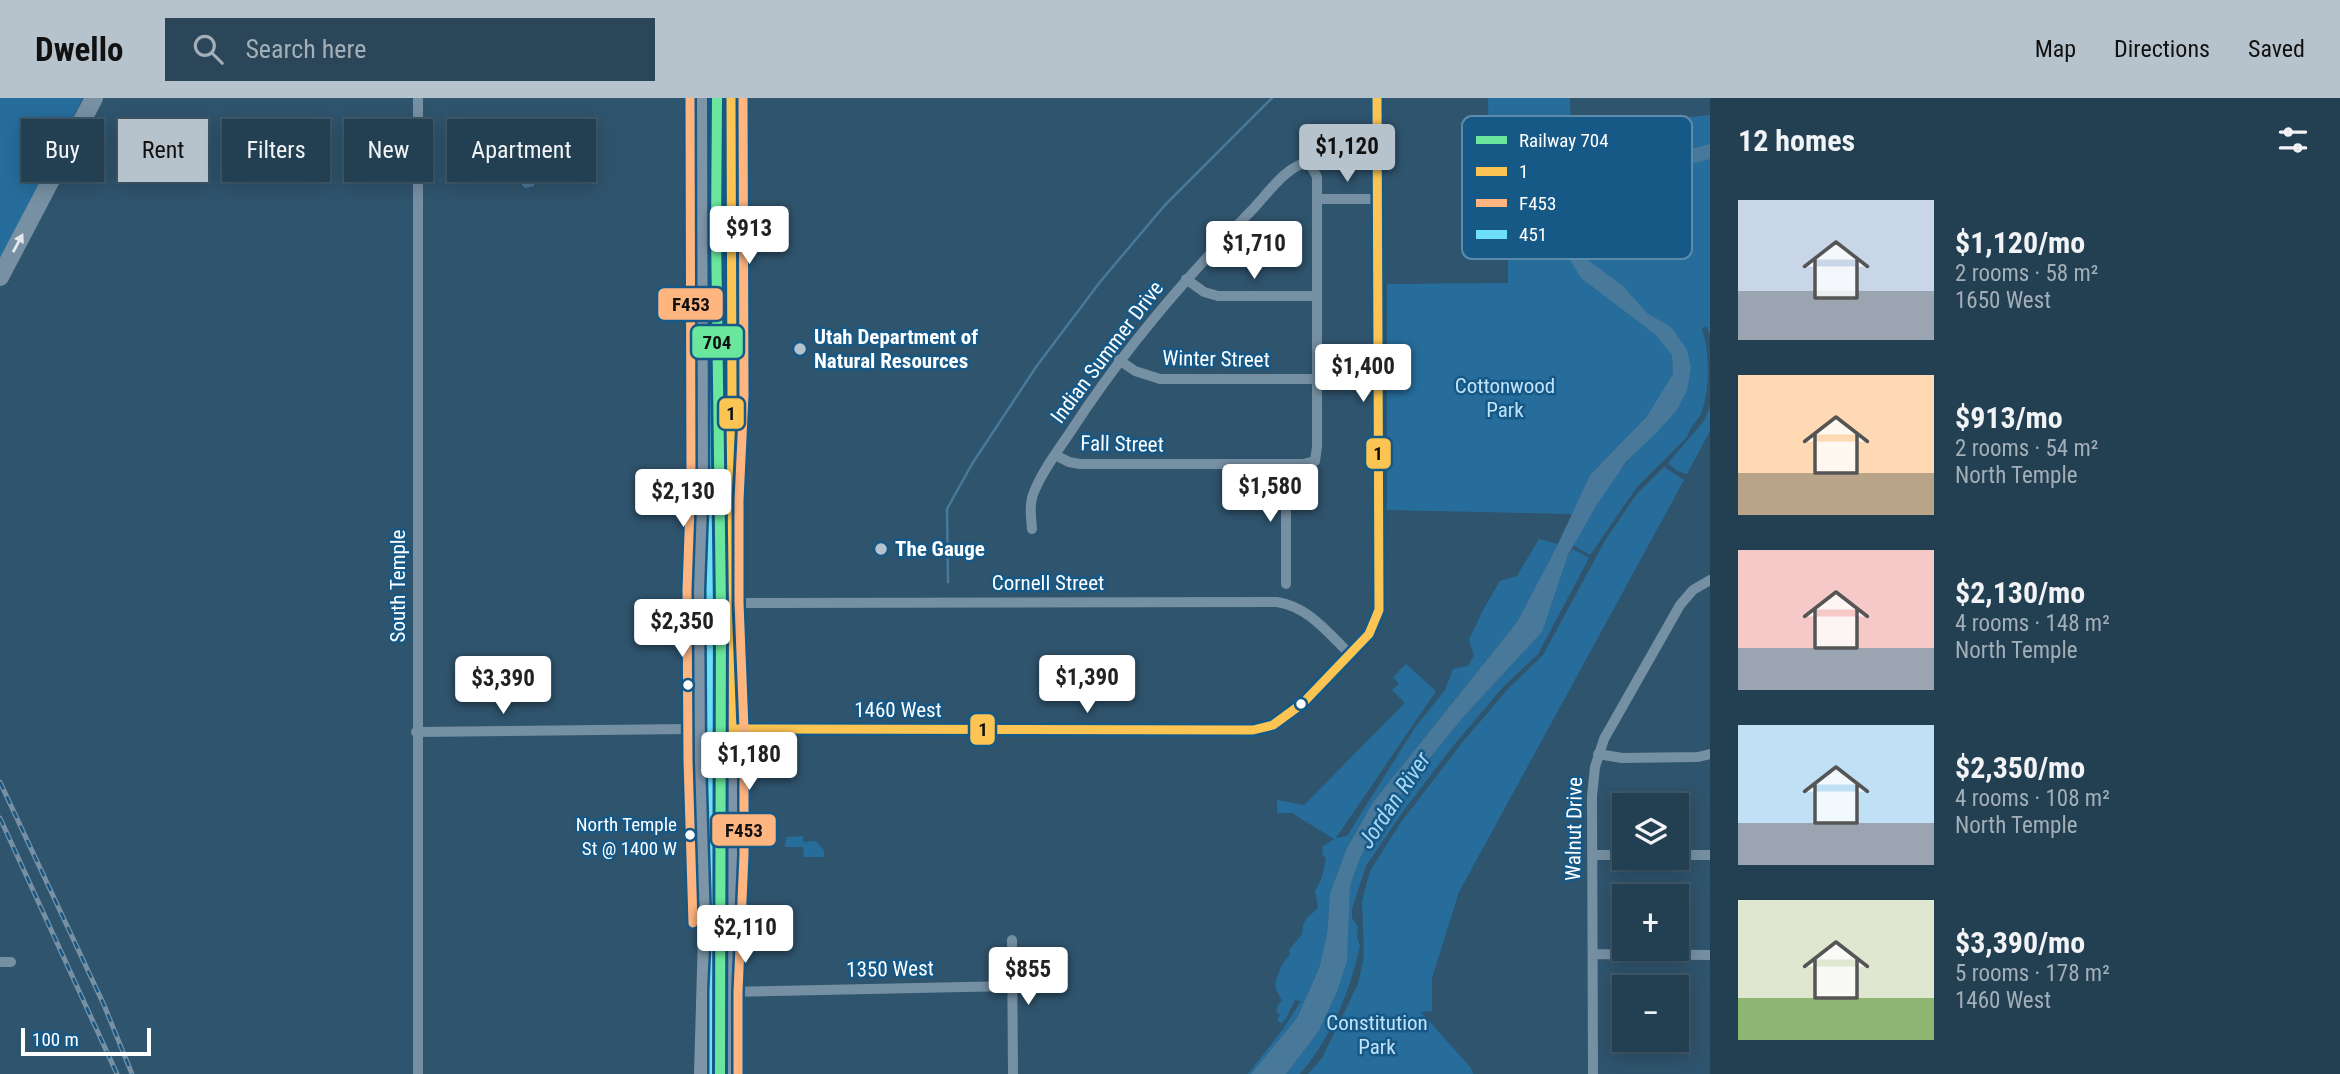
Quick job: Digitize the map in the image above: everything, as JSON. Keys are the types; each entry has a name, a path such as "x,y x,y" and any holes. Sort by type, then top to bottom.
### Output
{"highway":[{"path":"0,277 94,98"}],"main road":[{"path":"701,1074 705,981 705,887 699,729 703,413 702,98"},
{"path":"726,1074 726,992 732,855 732,729 727,603 727,500 732,395 731,98"}],"street":[{"name":"South Temple","path":"418,98 418,1074"},
{"name":"1460 West","path":"416,732 699,729 1253,730 1283,720 1303,703 1373,627 1379,601 1377,98"},
{"name":"Indian Summer Drive","path":"1032,529 1033,493 1055,455 1119,360 1186,279 1294,167 1310,162 1316,172 1317,199"},
{"path":"1317,379 1317,199 1377,199"},
{"path":"1186,279 1204,292 1218,296 1317,296"},
{"name":"Winter Street","path":"1119,360 1142,374 1160,379 1317,379"},
{"name":"Fall Street","path":"1055,455 1080,464 1303,464 1315,461 1317,379"},
{"path":"1286,464 1286,584"},
{"name":"Walnut Drive","path":"1593,1074 1593,782 1598,754 1611,726 1680,605 1693,590 1710,580"},
{"name":"Cornell Street","path":"727,603 1277,602 1306,612 1350,654"},
{"path":"1598,754 1622,758 1698,757 1710,754"},
{"path":"1592,855 1612,855"},
{"path":"1689,855 1710,855"},
{"path":"1012,940 1013,1074"},
{"path":"1592,954 1710,955"},
{"path":"0,962 11,962"},
{"name":"1350 West","path":"726,992 1012,986"}],"green space":[{"path":"0,98 83,98 72,119 21,119 21,182 40,182 0,262"},
{"name":"Cottonwood Park","path":"1488,98 1570,98 1571,116 1488,116"},
{"name":"Cottonwood Park","path":"1710,115 1710,334 1706,326 1702,329 1708,372 1704,404 1687,437 1637,487 1590,555 1573,545 1604,491 1667,420 1687,391 1672,355 1673,374 1662,394 1647,416 1591,474 1572,514 1387,510 1387,284 1508,283 1508,259 1692,259 1692,117"},
{"path":"712,394 715,394 717,558 713,558"},
{"path":"1710,407 1710,431 1687,474 1677,471 1668,463 1704,421"},
{"name":"Constitution Park","path":"1664,467 1684,480 1459,892 1432,978 1432,1011 1421,1012 1471,1068 1473,1074 1308,1074 1322,1058 1358,984 1364,956 1362,901 1370,871 1399,825 1461,744 1507,690 1543,655 1606,539 1636,495"},
{"path":"1539,539 1558,544 1517,622 1373,802 1346,850 1330,893 1327,935 1319,968 1297,1018 1251,1074 1248,1074 1301,1001 1295,1000 1285,1020 1281,1023 1277,1020 1280,1015 1277,1013 1277,1007 1282,1000 1276,989 1278,976 1290,955 1289,950 1302,934 1307,918 1318,908 1315,891 1320,883 1326,858 1322,855 1323,846 1334,839 1292,813 1277,813 1277,800 1304,805 1405,703 1392,690 1399,684 1393,677 1406,664 1436,691 1336,838 1347,836 1416,726 1445,690 1453,669 1468,666 1474,655 1469,640 1500,581 1517,576"},
{"path":"1573,549 1589,558 1538,654 1504,686 1453,746 1404,810 1366,866 1352,909 1360,946 1345,998 1311,1060 1300,1074 1286,1074 1319,1031 1336,994 1350,886 1361,856 1389,810 1421,769 1466,714 1541,633 1568,555"},
{"path":"714,752 718,752 716,835"},
{"path":"803,836 803,842 816,841 824,850 824,857 804,857 803,847 785,847 786,837"}],"water":[{"path":"1710,144 1710,159 1692,164 1692,149"},
{"path":"519,182 534,182 534,186 525,188"},
{"name":"Jordan River","path":"1569,259 1587,259 1623,286 1648,314 1671,327 1687,350 1691,367 1687,391 1677,410 1626,462 1596,506 1568,555 1542,632 1466,714 1421,769 1389,810 1361,856 1350,886 1347,961 1319,1031 1286,1074 1251,1074 1297,1018 1319,968 1327,935 1330,893 1346,850 1373,802 1517,622 1590,475 1647,416 1673,374 1672,355 1656,335 1581,278"}],"waterway":[{"path":"948,582 947,509 972,464 1036,367 1100,282 1165,205 1272,98"}],"railway":[{"path":"0,782 104,1005 132,1074"},
{"path":"0,818 117,1074"}],"rail line":[{"name":"704","path":"717,98 721,608 720,1074"}],"transit line":[{"name":"F453","path":"690,98 691,478 687,590 693,923"},
{"name":"451","path":"714,98 715,478 711,590 717,923"},
{"name":"451","path":"714,1074 714,991 720,855 720,729 715,603 715,499 720,395 719,98"},
{"name":"1","path":"731,98 732,395 727,500 727,603 732,729"},
{"name":"F453","path":"738,1074 738,992 744,855 744,729 739,603 739,500 744,395 743,98"},
{"name":"1","path":"732,729 1253,730 1273,725 1303,703 1369,634 1379,610 1377,98"}],"place":[{"name":"Utah Department of Natural Resources","path":"800,349"},
{"name":"The Gauge","path":"881,549"},
{"name":"North Temple St @ 1400 W","path":"690,835"}]}
